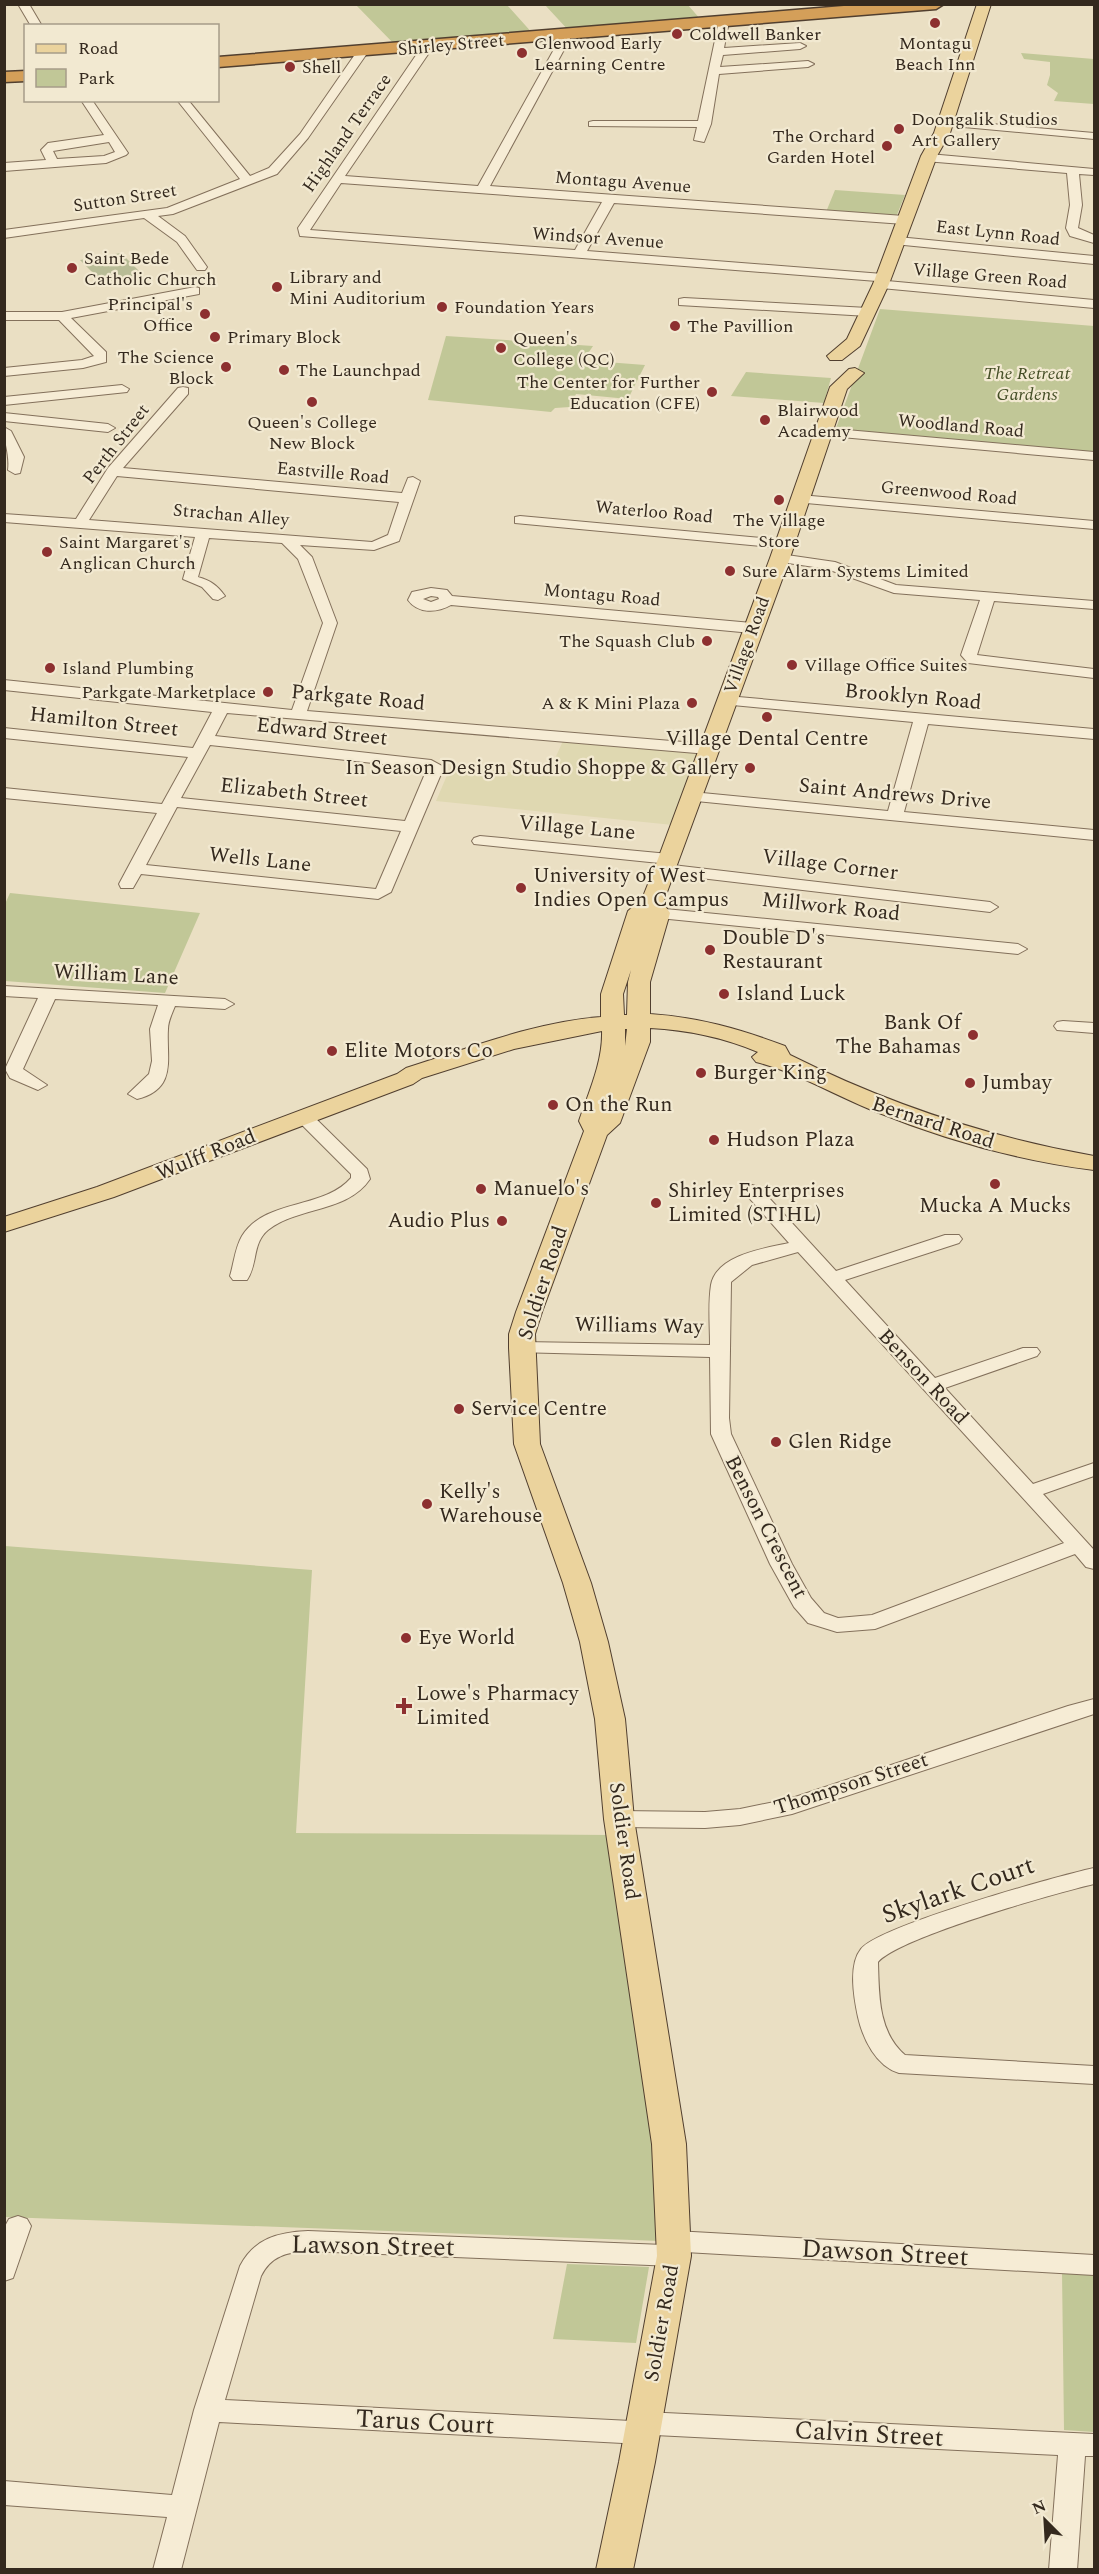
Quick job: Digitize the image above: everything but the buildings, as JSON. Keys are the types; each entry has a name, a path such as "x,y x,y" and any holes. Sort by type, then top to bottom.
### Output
{"highway":[{"name":"Shirley Street","path":"219,62 427,47 936,4"},
{"path":"4,77 24,76"}],"main road":[{"path":"837,372 856,358 868,312 929,158 946,123 984,4"},
{"path":"837,372 856,358"},
{"name":"Village Road","path":"614,1027 612,994 650,909 752,627 782,551 824,432 837,372"},
{"name":"Village Road","path":"639,1025 639,982 650,909"},
{"name":"Wulff Road","path":"4,1225 164,1173 303,1116 405,1079 419,1080 614,1027 639,1025"},
{"name":"Bernard Road","path":"639,1025 726,1040 765,1058 779,1059 865,1101 1003,1145 1095,1163"},
{"name":"Soldier Road","path":"614,2570 643,2428 675,2248 669,2144 620,1819 610,1719 594,1642 577,1583 527,1443 522,1334 596,1131 608,1123 622,1091 639,1025"},
{"name":"Soldier Road","path":"596,1131 591,1121 606,1078 614,1027"}],"street":[{"path":"23,4 36,24"},
{"path":"700,140 724,21"},
{"path":"482,190 567,35"},
{"path":"718,52 800,46"},
{"name":"Highland Terrace","path":"311,235 304,233 303,229 427,47"},
{"name":"Sutton Street","path":"4,234 148,215 182,208 279,167 304,136 362,52"},
{"path":"715,71 808,64"},
{"path":"4,167 117,156 122,151 87,102"},
{"path":"184,102 248,181"},
{"path":"946,123 1095,136"},
{"path":"594,124 705,124"},
{"path":"52,163 47,150 52,145 111,138"},
{"path":"929,158 1095,172"},
{"path":"1073,171 1080,205 1072,228 1074,233 1095,239"},
{"name":"Montagu Avenue","path":"338,179 904,220"},
{"path":"579,255 610,200"},
{"path":"148,215 181,238 201,267"},
{"name":"Windsor Avenue","path":"311,235 882,281"},
{"name":"East Lynn Road","path":"898,241 1095,260"},
{"name":"Village Green Road","path":"882,281 1095,304"},
{"path":"4,316 62,316 195,291"},
{"path":"684,303 868,312"},
{"path":"4,372 82,364 101,359 101,355 92,345 62,316"},
{"path":"4,401 122,389"},
{"name":"Perth Street","path":"81,522 113,471 183,391"},
{"path":"4,417 108,428"},
{"path":"4,431 18,457 15,470"},
{"name":"Woodland Road","path":"824,432 1095,456"},
{"name":"Eastville Road","path":"113,471 407,498"},
{"name":"Strachan Alley","path":"4,518 81,522 374,546 394,538 413,481"},
{"name":"Greenwood Road","path":"800,499 1095,525"},
{"name":"Waterloo Road","path":"520,520 782,551 830,565 887,588 1095,605"},
{"path":"204,532 190,579 207,584 218,596"},
{"path":"286,539 305,557 330,623 298,714"},
{"path":"988,597 969,654 973,660 1095,674"},
{"name":"Montagu Road","path":"448,600 752,627"},
{"name":"Parkgate Road","path":"4,685 222,708 708,749"},
{"name":"Brooklyn Road","path":"727,701 1093,734"},
{"path":"127,884 222,708"},
{"path":"1093,734 1095,717"},
{"path":"895,816 922,719"},
{"name":"Hamilton Street","path":"4,733 202,746"},
{"name":"Edward Street","path":"202,746 434,766 436,767 411,828"},
{"name":"Elizabeth Street","path":"4,793 411,828"},
{"name":"Saint Andrews Drive","path":"692,797 1095,835"},
{"name":"Wells Lane","path":"137,869 378,894 383,892 411,828"},
{"name":"Village Lane","path":"480,841 667,864"},
{"name":"Village Corner","path":"667,864 990,906"},
{"name":"Millwork Road","path":"650,909 1018,949"},
{"name":"William Lane","path":"4,991 225,1004"},
{"path":"38,1085 16,1074 14,1069 49,994"},
{"path":"137,1094 149,1086 158,1075 163,1060 158,1030 168,1001"},
{"path":"1063,1026 1095,1028"},
{"path":"240,1276 250,1241 261,1228 277,1218 346,1193 357,1186 361,1179 360,1173 303,1116"},
{"name":"Benson Road","path":"752,1191 1095,1562"},
{"path":"832,1278 952,1239"},
{"name":"Benson Crescent","path":"802,1245 739,1265 724,1275 721,1282 719,1418 727,1449 794,1589 810,1611 825,1623 849,1626 875,1622 1078,1545"},
{"name":"Williams Way","path":"522,1348 720,1351"},
{"path":"932,1386 1030,1352"},
{"path":"1030,1492 1095,1469"},
{"name":"Thompson Street","path":"620,1819 705,1820 740,1817 792,1806 1088,1707"},
{"name":"Skylark Court","path":"1095,1876 1038,1891 911,1934 879,1948 870,1954 866,1962 867,1996 874,2030 882,2047 899,2064 1095,2075"},
{"path":"4,2271 18,2226"},
{"name":"Lawson Street","path":"167,2570 208,2410 248,2276 261,2253 277,2244 308,2241 675,2248"},
{"name":"Dawson Street","path":"675,2248 1095,2265"},
{"name":"Tarus Court","path":"208,2410 643,2428"},
{"name":"Calvin Street","path":"643,2428 1083,2444"},
{"path":"1063,2570 1083,2444"},
{"path":"4,2493 183,2507"}],"shaded area":[{"path":"563,741 697,753 673,825 436,801 451,766 547,776"}],"green space":[{"path":"356,5 507,5 534,35 396,46"},
{"path":"545,5 688,5 701,20 570,32"},
{"path":"1021,53 1094,59 1094,104 1054,101 1058,93 1047,85 1050,62 1024,59"},
{"path":"835,190 905,195 896,217 826,212"},
{"path":"121,253 143,275 102,282 80,260"},
{"name":"The Retreat Gardens","path":"880,309 1094,326 1094,452 835,431"},
{"path":"446,336 593,346 585,358 590,366 593,361 645,365 628,399 576,394 570,407 555,408 551,412 428,400"},
{"path":"746,372 831,378 824,403 731,396"},
{"path":"10,893 200,913 165,993 5,981 5,904"},
{"path":"5,1546 312,1570 296,1833 611,1835 653,2133 660,2241 5,2217"},
{"path":"567,2264 649,2267 636,2343 553,2339"},
{"path":"1062,2271 1094,2274 1094,2432 1064,2430"}],"place":[{"name":"Montagu Beach Inn","path":"935,23"},
{"name":"Coldwell Banker","path":"677,34"},
{"name":"Glenwood Early Learning Centre","path":"522,53"},
{"name":"Shell","path":"290,67"},
{"name":"Doongalik Studios Art Gallery","path":"899,129"},
{"name":"The Orchard Garden Hotel","path":"887,146"},
{"name":"Saint Bede Catholic Church","path":"72,268"},
{"name":"Library and Mini Auditorium","path":"277,287"},
{"name":"Foundation Years","path":"442,307"},
{"name":"Principal's Office","path":"205,314"},
{"name":"The Pavillion","path":"675,326"},
{"name":"Primary Block","path":"215,337"},
{"name":"Queen's College (QC)","path":"501,348"},
{"name":"The Science Block","path":"226,367"},
{"name":"The Launchpad","path":"284,370"},
{"name":"The Center for Further Education (CFE)","path":"712,392"},
{"name":"Queen's College New Block","path":"312,402"},
{"name":"Blairwood Academy","path":"765,420"},
{"name":"The Village Store","path":"779,500"},
{"name":"Saint Margaret's Anglican Church","path":"47,552"},
{"name":"Sure Alarm Systems Limited","path":"730,571"},
{"name":"The Squash Club","path":"707,641"},
{"name":"Village Office Suites","path":"792,665"},
{"name":"Island Plumbing","path":"50,668"},
{"name":"Parkgate Marketplace","path":"268,692"},
{"name":"A & K Mini Plaza","path":"692,703"},
{"name":"Village Dental Centre","path":"767,717"},
{"name":"In Season Design Studio Shoppe & Gallery","path":"750,768"},
{"name":"University of West Indies Open Campus","path":"521,888"},
{"name":"Double D's Restaurant","path":"710,950"},
{"name":"Island Luck","path":"724,994"},
{"name":"Bank Of The Bahamas","path":"973,1035"},
{"name":"Elite Motors Co","path":"332,1051"},
{"name":"Burger King","path":"701,1073"},
{"name":"Jumbay","path":"970,1083"},
{"name":"On the Run","path":"553,1105"},
{"name":"Hudson Plaza","path":"714,1140"},
{"name":"Mucka A Mucks","path":"995,1184"},
{"name":"Manuelo's","path":"481,1189"},
{"name":"Shirley Enterprises Limited (STIHL)","path":"656,1203"},
{"name":"Audio Plus","path":"502,1221"},
{"name":"Service Centre","path":"459,1409"},
{"name":"Glen Ridge","path":"776,1442"},
{"name":"Kelly's Warehouse","path":"427,1504"},
{"name":"Eye World","path":"406,1638"},
{"name":"Lowe's Pharmacy Limited","path":"404,1706"}]}
